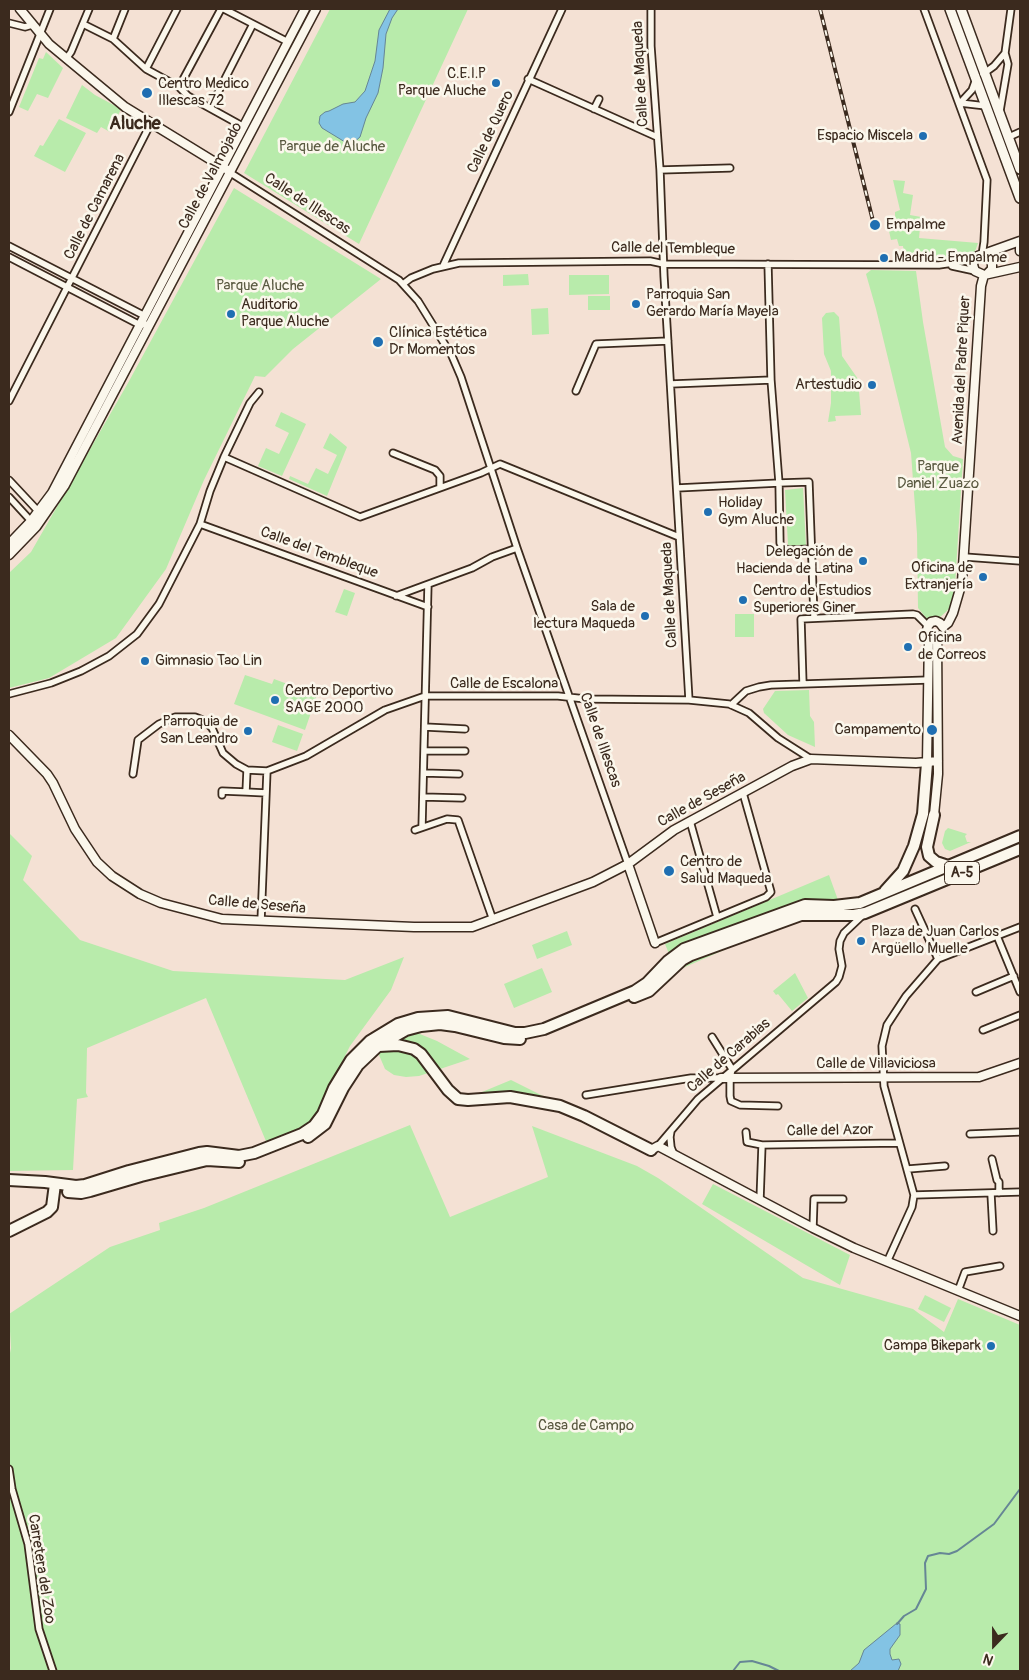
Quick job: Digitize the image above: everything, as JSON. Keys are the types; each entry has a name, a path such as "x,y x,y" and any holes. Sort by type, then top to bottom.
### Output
{"highway":[{"path":"881,895 903,871 914,846 924,808 926,763"},
{"path":"934,815 927,846 929,856 936,862 948,866"},
{"path":"919,827 931,830"},
{"name":"A-5","path":"54,1188 85,1185 199,1153 246,1155 302,1134 318,1121 342,1074 360,1050 385,1030 409,1020 423,1017 448,1016 515,1033 544,1029 635,990 647,983 669,960 684,949 805,905 845,906 860,903 1020,836"},
{"name":"A-5","path":"865,913 1020,849"},
{"path":"9,1186 54,1188 81,1193 207,1160 245,1162 254,1160 308,1137 325,1124 343,1088 358,1065 378,1046 406,1030 440,1024 504,1038 526,1039 542,1036 649,991 682,960 691,955 788,918 809,914 854,915 865,913"},
{"path":"378,1046 398,1045 414,1049 421,1054 448,1090 458,1099 510,1097 560,1106 654,1148"},
{"path":"9,1180 45,1182 54,1188"},
{"path":"9,1231 47,1212 52,1206 54,1188"}],"main road":[{"path":"950,9 1020,198"},
{"path":"961,9 1020,168"}],"street":[{"name":"Calle de Illescas","path":"20,9 40,35 66,59 125,107 387,271 403,284 425,312 452,356 461,376 517,548 655,942"},
{"path":"9,112 50,9"},
{"path":"66,59 71,52 89,9"},
{"path":"113,39 125,9"},
{"path":"146,69 177,9"},
{"path":"179,87 222,9 288,42"},
{"name":"Calle de Quero","path":"443,266 562,9"},
{"name":"Calle de Maqueda","path":"650,9 689,700"},
{"name":"Avenida del Padre Piquer","path":"924,9 988,180 983,255 990,258 992,263 992,269 986,274 981,286 965,557 958,600 948,623 943,628"},
{"path":"1000,113 1008,64 1005,53 1011,9"},
{"name":"Calle de Valmojado","path":"9,544 34,524 38,511 52,493 140,325 226,170 314,12 303,10 244,127 226,170 150,324 65,485 34,524 9,555"},
{"path":"9,23 25,27 32,25"},
{"path":"83,24 113,39 146,69 179,87 188,96 244,127"},
{"path":"210,108 253,24"},
{"path":"960,103 972,90 976,78 994,66 1005,53"},
{"name":"Calle de Maqueda","path":"528,80 657,137"},
{"path":"594,109 599,99"},
{"path":"960,103 986,106"},
{"name":"Calle de Camarena","path":"68,288 151,123"},
{"path":"1008,137 1020,132"},
{"path":"660,170 730,168"},
{"path":"1020,241 983,255 974,260 973,265 975,271 986,274 1020,267"},
{"path":"9,246 145,316"},
{"path":"9,257 140,325 150,324"},
{"name":"Calle del Tembleque","path":"403,284 411,278 443,266 459,263 650,261 664,264 947,265 974,260"},
{"path":"768,264 771,380 779,484 780,543 783,548 788,550 811,550"},
{"name":"Calle del Tembleque","path":"947,265 975,271"},
{"path":"9,401 68,288"},
{"path":"576,391 596,344 668,341"},
{"path":"671,384 771,380"},
{"path":"9,694 51,683 81,671 109,656 137,634 159,604 200,524 210,491 224,457 250,403 260,392"},
{"path":"393,453 435,470 440,476 440,487"},
{"path":"224,457 360,517 500,464 679,537"},
{"path":"9,480 38,511"},
{"path":"678,488 809,482 814,617"},
{"path":"9,497 34,524"},
{"name":"Calle del Tembleque","path":"200,524 428,607"},
{"path":"396,596 428,585 517,548"},
{"path":"965,557 1020,561"},
{"path":"422,827 428,585"},
{"path":"803,684 801,618 917,615 928,626 927,630 933,636 938,761 934,815"},
{"path":"928,626 931,622 936,621 943,628 941,635 933,636"},
{"path":"926,763 928,680 933,636"},
{"path":"731,705 746,691 759,687 928,680"},
{"name":"Calle de Escalona","path":"247,770 267,770 306,756 385,710 425,696 551,695 613,700 689,700 731,705 749,713 778,738 811,759"},
{"path":"133,774 138,740 159,724 175,717 195,717 205,721 212,728 223,753 247,770 246,792"},
{"path":"425,727 466,729"},
{"name":"Calle de Seseña","path":"9,734 47,774 83,843 97,862 126,886 160,903 219,918 447,928 472,927 593,882 628,864 674,830 792,766 811,759 926,763 938,761"},
{"path":"424,751 465,751"},
{"path":"261,921 267,770"},
{"path":"424,773 459,774"},
{"path":"222,795 222,791 266,793"},
{"path":"655,942 766,897 771,892 743,793"},
{"path":"423,797 462,798"},
{"path":"415,830 447,819 458,820 493,920"},
{"path":"690,821 717,916"},
{"path":"915,909 938,959"},
{"name":"Calle de Carabias","path":"654,1148 698,1098 839,977 842,966 839,949 840,941 844,933 865,913"},
{"path":"887,1262 912,1207 914,1195 908,1168 898,1143 884,1086 882,1046 887,1025 906,996 938,959 1020,926"},
{"path":"997,936 1020,992"},
{"path":"976,992 1014,976"},
{"path":"983,1030 1020,1014"},
{"path":"712,1037 732,1069 730,1078 731,1101 740,1105 778,1106"},
{"name":"Calle de Villaviciosa","path":"586,1095 691,1078 978,1077 1020,1063"},
{"path":"673,1127 670,1137 678,1157"},
{"path":"746,1132 747,1142 762,1145 760,1200"},
{"path":"970,1134 1020,1132"},
{"name":"Calle del Azor","path":"762,1145 898,1143"},
{"path":"654,1148 678,1157 813,1228 887,1262 1020,1316"},
{"path":"992,1158 999,1182 999,1193"},
{"path":"908,1168 945,1166"},
{"path":"914,1195 1020,1192"},
{"path":"991,1194 993,1231"},
{"path":"813,1228 814,1199 843,1199"},
{"path":"958,1291 965,1272 1000,1266"},
{"name":"Carretera del Zoo","path":"9,1469 12,1489 28,1544 38,1629 54,1671"}],"green space":[{"name":"Parque de Aluche","path":"330,9 468,9 359,244 244,173"},
{"path":"46,52 63,68 48,98 37,94 28,111 19,107 39,58 43,59"},
{"path":"82,85 95,95 121,109 110,132 101,127 97,133 66,118"},
{"path":"59,119 86,133 65,172 34,156 40,145 43,146"},
{"path":"893,180 905,181 903,193 913,195 910,215 921,217 919,238 978,243 973,254 966,257 939,260 905,261 903,246 899,246 897,239 891,240 887,222 895,219 895,212 900,210"},
{"name":"Parque Aluche","path":"234,188 381,279 293,349 265,377 255,376 204,480 166,569 116,638 49,678 9,688 9,573 31,552 128,383"},
{"name":"Parque Daniel Zuazo","path":"871,270 916,271 945,447 953,456 963,459 954,601 939,618 927,619 918,608 917,534 911,453 866,274"},
{"path":"528,274 529,285 503,286 503,275"},
{"path":"569,275 609,275 609,294 569,295"},
{"path":"588,296 610,296 610,310 588,310"},
{"path":"548,308 549,334 532,335 531,309"},
{"path":"834,312 839,317 842,356 858,379 861,415 835,416 836,421 828,422 831,403 831,371 824,354 822,318 826,313"},
{"path":"281,412 306,424 282,476 258,466 266,448 279,454 289,433 275,426"},
{"path":"330,433 347,447 327,496 289,479 290,476 308,484 316,468 328,474 337,455 323,448"},
{"path":"803,488 806,546 792,547 788,545 785,490"},
{"path":"344,589 355,593 347,616 335,612"},
{"path":"735,614 754,614 754,637 735,637"},
{"name":"Centro Deportivo SAGE 2000","path":"245,675 272,684 274,679 317,695 305,730 234,704"},
{"path":"809,690 810,716 814,722 815,747 788,735 764,713 763,709 775,691"},
{"path":"278,725 303,734 297,751 272,742"},
{"path":"948,828 967,834 965,836 967,842 971,842 950,851 945,849 942,843 945,831"},
{"path":"9,833 32,856 23,880 80,940 173,971 345,980 404,957 391,990 350,1046 314,1118 297,1131 268,1146 206,998 87,1048 86,1093 88,1097 77,1099 73,1170 9,1171"},
{"path":"829,875 838,900 676,971 665,944"},
{"path":"567,931 572,945 537,959 532,945"},
{"path":"542,968 552,992 514,1008 504,984"},
{"path":"795,973 808,998 792,1011 778,994 776,995 773,991"},
{"path":"415,1032 437,1041 470,1059 419,1076 406,1077 394,1075 385,1069 379,1055 382,1047 402,1034"},
{"path":"511,1080 555,1102 470,1097"},
{"name":"Casa de Campo","path":"410,1125 450,1217 548,1177 532,1126 637,1166 658,1178 803,1278 913,1309 944,1332 958,1299 1020,1325 1020,1671 9,1671 9,1358 11,1348 9,1314 110,1247 160,1230 159,1223 204,1208"},
{"path":"713,1184 850,1255 840,1285 702,1204"},
{"path":"925,1295 951,1308 944,1322 918,1309"}],"water":[{"path":"390,9 398,9 392,18 386,34 383,68 378,93 366,118 360,137 352,144 345,142 322,128 319,123 320,116 343,104 355,102 365,91 375,61 379,30"},
{"path":"897,1623 900,1624 900,1635 890,1649 890,1654 892,1660 899,1659 901,1664 898,1671 850,1671 859,1663 864,1650"}],"waterway":[{"path":"897,1624 904,1616 916,1609 926,1589 925,1563 928,1556 940,1553 949,1554 957,1551 994,1524 1020,1489"},
{"path":"733,1671 740,1662 752,1661 779,1671"}],"railway":[{"path":"820,9 874,225"}],"place":[{"name":"C.E.I.P Parque Aluche","path":"496,83"},
{"name":"Centro Medico Illescas 72","path":"147,93"},
{"name":"Espacio Miscela","path":"923,136"},
{"name":"Empalme","path":"875,225"},
{"name":"Madrid - Empalme","path":"884,258"},
{"name":"Parroquia San Gerardo María Mayela","path":"636,304"},
{"name":"Auditorio Parque Aluche","path":"231,314"},
{"name":"Clínica Estética Dr Momentos","path":"378,342"},
{"name":"Artestudio","path":"872,385"},
{"name":"Holiday Gym Aluche","path":"708,512"},
{"name":"Delegación de Hacienda de Latina","path":"863,561"},
{"name":"Oficina de Extranjería","path":"983,577"},
{"name":"Centro de Estudios Superiores Giner","path":"743,600"},
{"name":"Sala de lectura Maqueda","path":"645,616"},
{"name":"Oficina de Correos","path":"908,647"},
{"name":"Gimnasio Tao Lin","path":"145,661"},
{"name":"Centro Deportivo SAGE 2000","path":"275,700"},
{"name":"Campamento","path":"932,730"},
{"name":"Parroquia de San Leandro","path":"248,731"},
{"name":"Centro de Salud Maqueda","path":"669,871"},
{"name":"Plaza de Juan Carlos Argüello Muelle","path":"861,941"},
{"name":"Campa Bikepark","path":"991,1346"}],"district":[{"name":"Aluche","path":"135,124"}]}
